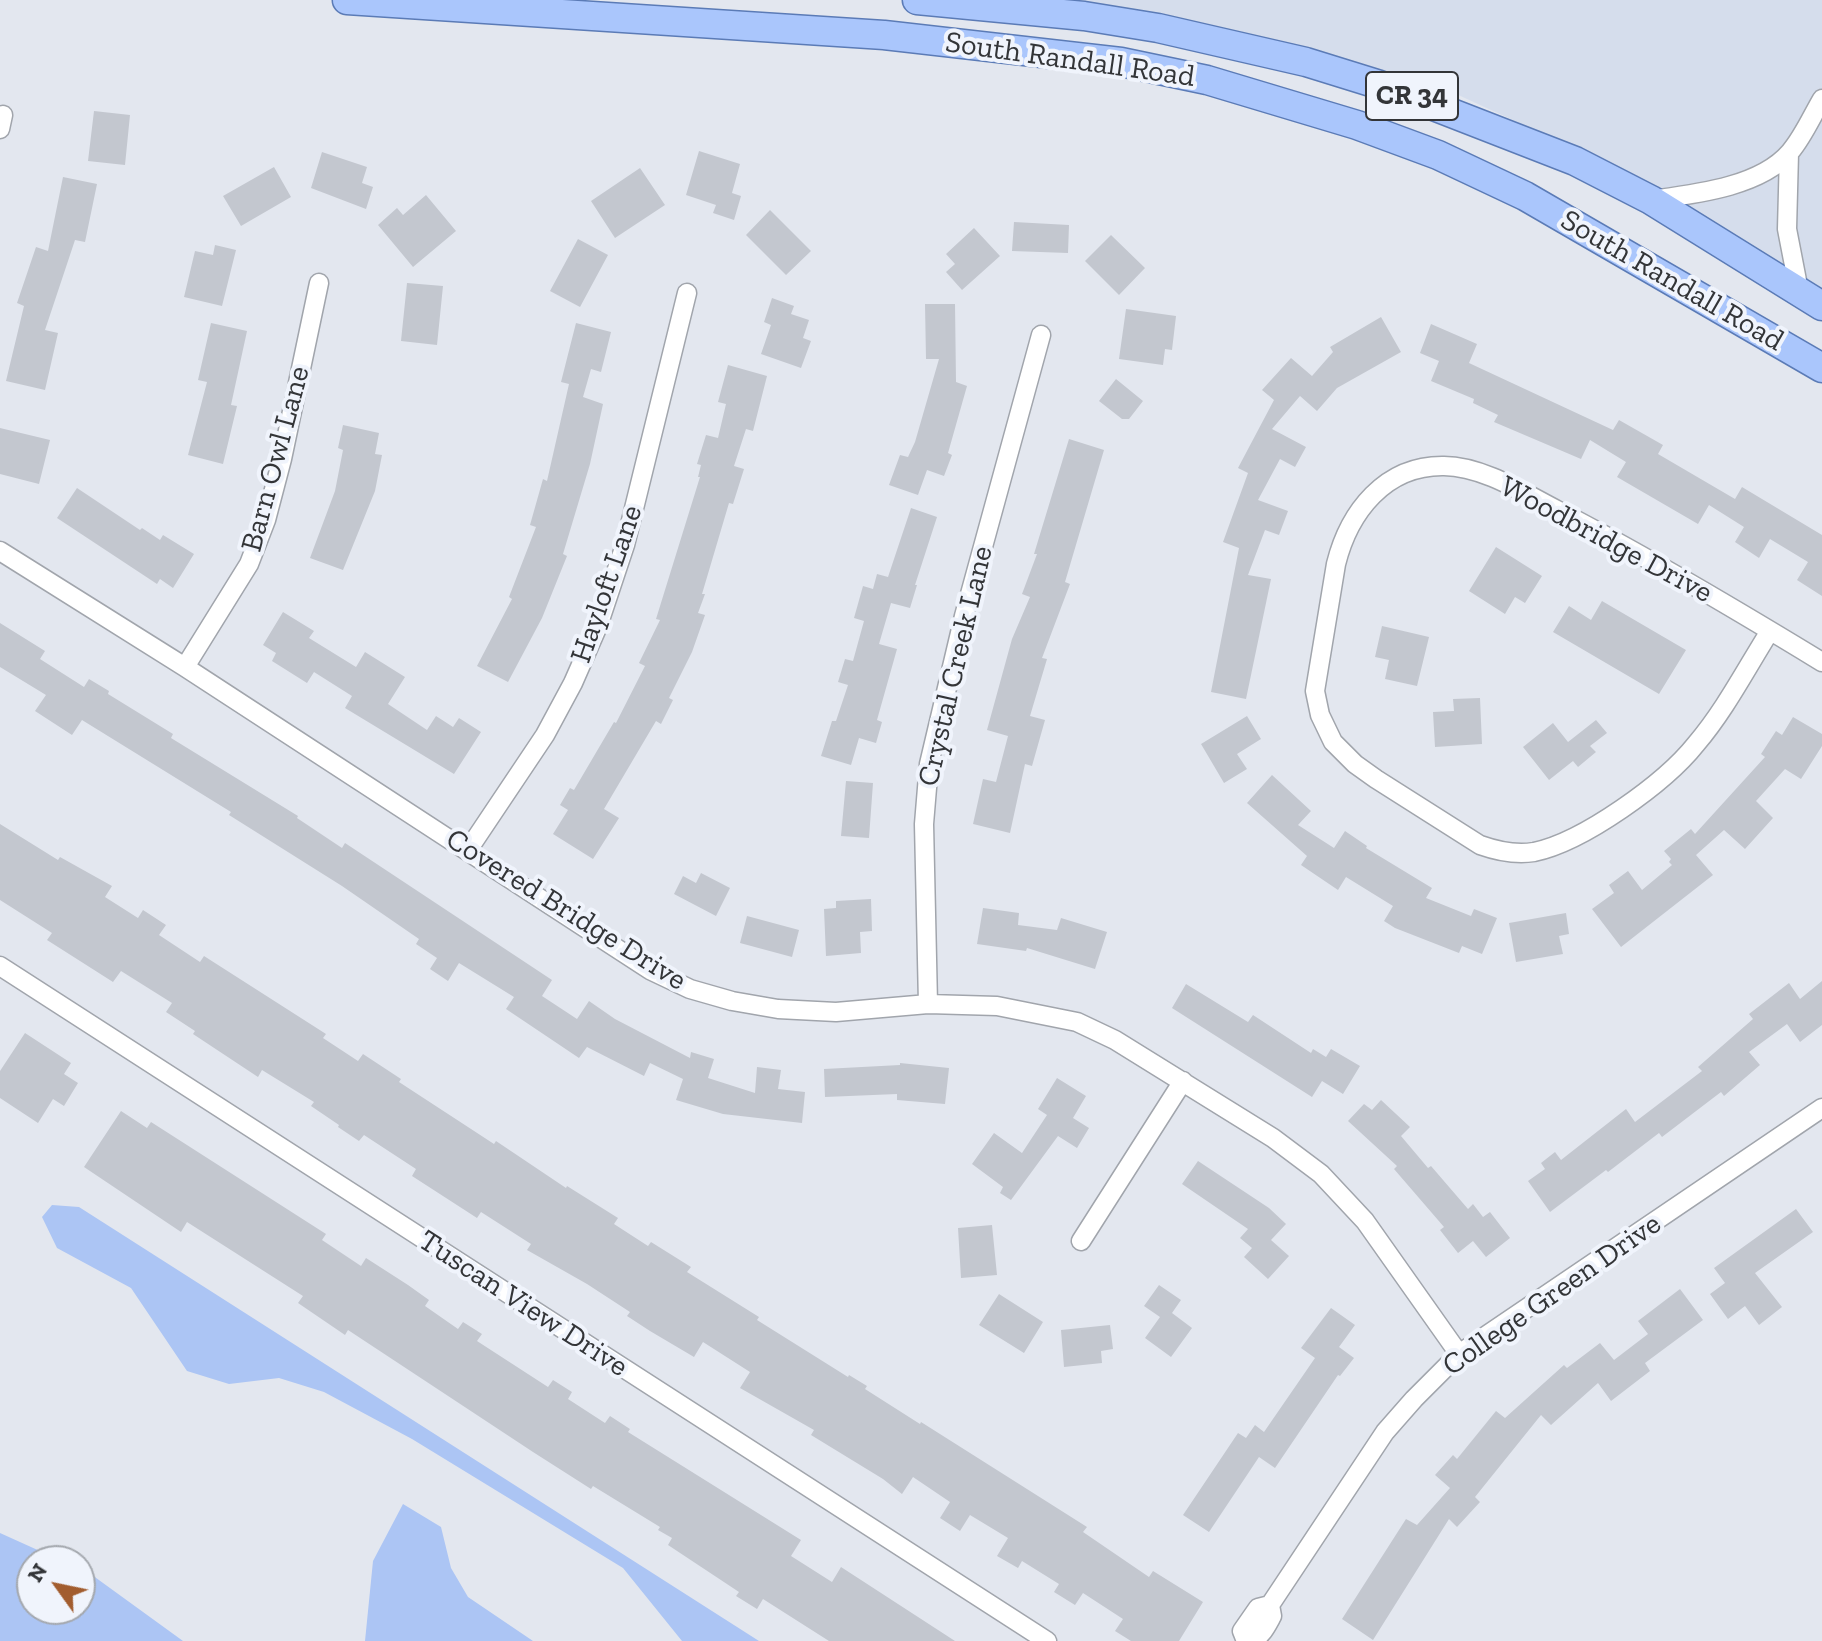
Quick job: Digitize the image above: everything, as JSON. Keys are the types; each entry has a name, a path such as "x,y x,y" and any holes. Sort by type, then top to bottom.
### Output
{"main road":[{"name":"South Randall Road","path":"347,0 884,35 1121,62 1207,80 1357,125 1438,155 1511,189 1822,368"},
{"name":"South Randall Road","path":"917,0 1084,16 1158,28 1306,62 1377,84 1575,161 1651,200 1810,299"}],"street":[{"path":"1651,200 1749,181 1789,153 1822,99"},
{"path":"1789,153 1787,229 1810,299"},
{"name":"Barn Owl Lane","path":"185,667 249,564 266,520 319,283"},
{"name":"Hayloft Lane","path":"468,850 545,735 573,683 598,626 625,545 687,293"},
{"name":"Crystal Creek Lane","path":"928,1004 924,824 929,764 964,616 1041,335"},
{"name":"Woodbridge Drive","path":"1770,631 1718,716 1695,746 1668,773 1566,843 1531,852 1499,852 1480,845 1355,764 1333,742 1320,715 1315,691 1336,564 1341,544 1357,512 1380,488 1408,472 1435,466 1454,466 1485,476 1623,544 1770,631 1822,662"},
{"name":"Covered Bridge Drive","path":"0,551 185,667 650,970 690,989 778,1009 836,1012 928,1004 997,1006 1077,1022 1115,1040 1273,1138 1321,1174 1350,1202 1459,1354"},
{"name":"Tuscan View Drive","path":"0,966 1047,1641"},
{"path":"1081,1241 1183,1081"},
{"name":"College Green Drive","path":"1248,1641 1257,1639 1265,1628 1272,1616 1270,1605 1385,1432 1459,1354 1822,1108"}],"shaded area":[{"path":"1057,0 1822,0 1822,291 1653,184 1443,88 1208,24"}],"water":[{"path":"52,1205 79,1207 759,1641 682,1641 623,1568 412,1439 324,1392 279,1378 229,1384 187,1371 131,1288 57,1248 42,1217"},
{"path":"403,1504 441,1527 451,1568 468,1597 533,1641 365,1641 373,1561"},
{"path":"0,1533 27,1545 16,1545 16,1625 96,1625 96,1578 183,1641 0,1641"}],"building":[{"path":"94,111 130,115 125,165 88,161"},
{"path":"699,151 740,164 732,193 741,196 734,220 713,213 716,205 686,195"},
{"path":"322,152 367,167 362,183 373,187 366,209 311,188"},
{"path":"274,167 291,197 241,226 223,196"},
{"path":"640,168 665,205 615,238 591,201"},
{"path":"63,177 97,184 85,242 75,240 45,330 58,333 45,390 6,381 24,306 17,303 36,247 48,251"},
{"path":"426,195 456,231 413,267 378,225 397,208 403,215"},
{"path":"770,210 811,251 786,275 746,235"},
{"path":"1014,222 1069,225 1068,253 1012,251"},
{"path":"974,228 1000,256 962,290 946,272 955,264 946,254"},
{"path":"1111,235 1145,268 1119,295 1085,261"},
{"path":"578,239 608,255 580,307 550,291"},
{"path":"215,245 236,250 222,306 184,297 195,251 213,255"},
{"path":"407,283 443,286 437,345 401,341"},
{"path":"772,298 794,306 791,314 809,320 803,338 811,341 801,368 761,354 771,325 764,322"},
{"path":"925,304 955,304 956,382 967,386 948,453 952,455 944,476 927,470 918,495 889,485 900,455 908,457 915,442 939,359 926,359"},
{"path":"1126,309 1176,316 1172,350 1165,349 1163,365 1119,359"},
{"path":"1381,317 1401,352 1337,388 1317,411 1300,396 1272,429 1306,447 1295,467 1280,459 1258,500 1288,511 1279,535 1265,530 1248,575 1271,579 1246,699 1211,692 1239,548 1223,542 1248,473 1238,468 1274,400 1262,390 1291,358 1312,376 1333,352 1330,347"},
{"path":"211,323 247,331 231,405 237,406 223,464 188,455 207,382 198,380"},
{"path":"576,323 611,332 601,372 591,369 583,397 603,404 590,464 563,554 567,556 542,618 508,682 477,666 512,599 509,597 536,527 530,525 543,479 547,481 569,384 561,382"},
{"path":"1431,324 1477,344 1469,363 1613,430 1619,420 1663,445 1658,454 1735,499 1742,487 1822,535 1822,596 1797,580 1808,562 1770,539 1759,558 1735,542 1744,527 1709,505 1698,524 1617,477 1626,462 1590,440 1581,459 1494,422 1498,415 1473,403 1474,399 1431,381 1439,361 1420,353"},
{"path":"728,365 767,376 753,431 746,429 734,466 744,469 733,504 729,503 702,594 705,594 698,613 705,615 661,724 656,721 604,809 619,818 593,859 553,834 568,810 560,805 570,788 574,790 616,723 645,666 639,663 660,620 656,619 700,477 701,465 697,464 706,435 718,438 726,404 718,402"},
{"path":"1116,379 1143,401 1129,419 1122,419 1099,401"},
{"path":"343,425 379,433 375,454 382,455 375,491 343,570 310,558 335,491 343,450 338,448"},
{"path":"0,428 50,440 39,484 0,474"},
{"path":"1069,439 1104,450 1065,582 1070,584 1042,658 1047,659 1030,716 1045,720 1032,766 1025,764 1010,833 973,824 983,779 996,782 1008,736 987,730 1012,639 1030,597 1022,594 1037,554 1034,554"},
{"path":"77,488 140,530 142,528 160,540 163,535 194,554 173,588 160,579 157,584 57,518"},
{"path":"911,508 937,517 910,608 891,603 879,644 897,649 877,720 882,722 876,743 859,738 851,765 821,756 848,685 838,682 845,659 853,661 864,621 854,618 863,586 873,589 877,574 888,577"},
{"path":"1496,547 1542,576 1525,603 1515,597 1505,614 1469,591"},
{"path":"1602,601 1686,650 1659,694 1553,632 1569,606 1591,620"},
{"path":"283,612 314,631 309,638 356,667 365,652 405,677 388,704 427,730 436,716 453,727 459,718 481,732 454,774 345,708 352,696 314,672 307,683 272,661 276,653 263,645"},
{"path":"0,623 45,651 40,659 84,687 89,679 109,691 108,694 173,734 171,738 298,816 342,848 345,843 552,980 542,996 577,1019 589,1001 615,1019 690,1058 691,1052 714,1059 708,1078 755,1093 757,1067 781,1070 778,1089 805,1092 802,1123 723,1114 676,1100 683,1079 650,1063 644,1076 587,1047 579,1058 506,1009 514,997 459,963 448,981 430,969 437,958 416,944 419,939 229,815 231,812 82,720 72,735 35,711 46,695 0,667"},
{"path":"1382,626 1429,637 1417,686 1385,679 1389,660 1375,657"},
{"path":"1480,698 1482,744 1435,747 1433,712 1454,711 1453,699"},
{"path":"1247,716 1261,739 1237,754 1247,769 1224,783 1201,744"},
{"path":"1793,717 1822,734 1822,746 1801,779 1785,769 1756,801 1773,818 1745,849 1724,830 1696,855 1713,875 1621,947 1592,909 1614,893 1609,885 1628,871 1642,890 1672,865 1664,851 1691,829 1695,834 1765,757 1761,754 1776,731 1782,735"},
{"path":"1596,720 1607,733 1590,746 1596,752 1578,767 1573,761 1549,780 1523,747 1553,723 1568,742"},
{"path":"1272,775 1311,811 1298,825 1334,848 1345,831 1366,848 1432,888 1426,898 1471,916 1474,909 1497,918 1482,954 1462,946 1459,953 1395,928 1384,921 1393,906 1346,877 1338,890 1301,865 1307,856 1247,803"},
{"path":"846,781 873,783 869,838 841,836"},
{"path":"0,824 58,860 60,857 112,886 105,897 138,918 143,910 166,925 159,935 200,962 204,956 326,1034 323,1038 358,1061 363,1054 401,1079 399,1082 494,1144 496,1141 618,1218 614,1224 648,1246 651,1242 691,1267 687,1272 759,1317 757,1320 867,1386 865,1389 1087,1527 1083,1532 1149,1577 1153,1571 1203,1602 1179,1641 1131,1641 1115,1631 1123,1619 1083,1593 1075,1605 1054,1592 1059,1584 1022,1561 1018,1568 997,1556 1008,1538 970,1515 960,1531 940,1518 950,1502 913,1477 902,1494 811,1435 814,1430 740,1388 750,1372 703,1342 694,1357 650,1331 627,1316 630,1312 527,1250 531,1244 481,1212 477,1218 412,1176 416,1169 364,1135 359,1141 338,1127 311,1106 314,1102 262,1070 258,1077 193,1034 195,1031 166,1012 172,1003 121,971 113,982 47,940 52,933 0,900"},
{"path":"701,873 730,888 716,916 674,894 683,876 696,883"},
{"path":"871,899 872,931 860,932 861,953 826,956 824,909 836,908 836,901"},
{"path":"983,908 1019,913 1018,925 1057,930 1061,918 1107,932 1095,969 1027,948 1026,951 977,944"},
{"path":"1566,913 1569,934 1559,936 1563,954 1516,962 1509,923"},
{"path":"747,916 799,930 792,957 740,943"},
{"path":"1822,981 1822,1025 1800,1042 1787,1024 1749,1052 1760,1065 1724,1096 1721,1092 1662,1137 1659,1133 1550,1212 1528,1181 1545,1169 1541,1163 1555,1152 1561,1160 1626,1109 1635,1122 1702,1071 1698,1067 1753,1019 1749,1014 1789,983 1800,999"},
{"path":"1186,984 1248,1022 1253,1015 1311,1053 1313,1049 1326,1057 1331,1049 1360,1066 1343,1094 1322,1081 1312,1097 1172,1008"},
{"path":"25,1033 71,1063 64,1074 78,1083 64,1106 53,1099 38,1123 0,1098 0,1071"},
{"path":"900,1063 949,1068 945,1104 897,1100 897,1094 825,1097 824,1069"},
{"path":"1057,1078 1086,1096 1073,1118 1089,1128 1077,1148 1058,1136 1011,1200 1000,1193 1003,1187 972,1164 994,1133 1022,1153 1047,1115 1038,1109"},
{"path":"1381,1100 1410,1127 1401,1136 1428,1168 1431,1166 1468,1209 1473,1204 1483,1217 1490,1212 1510,1238 1486,1257 1473,1241 1458,1253 1440,1230 1444,1227 1394,1169 1397,1166 1348,1121 1364,1104 1372,1110"},
{"path":"121,1111 147,1128 151,1122 326,1234 322,1240 361,1266 366,1258 408,1285 429,1300 425,1306 458,1329 463,1322 482,1334 477,1341 548,1387 553,1380 572,1392 568,1399 605,1423 610,1416 630,1429 628,1432 801,1540 791,1556 832,1582 841,1567 955,1641 829,1641 763,1599 757,1609 736,1596 739,1592 668,1545 672,1538 658,1530 660,1527 593,1486 591,1489 348,1330 345,1335 298,1303 303,1296 187,1222 181,1232 84,1167"},
{"path":"1198,1161 1269,1208 1286,1224 1271,1240 1289,1256 1268,1279 1244,1257 1252,1248 1240,1238 1248,1229 1182,1184"},
{"path":"1796,1209 1813,1232 1755,1273 1782,1307 1759,1325 1745,1306 1728,1319 1710,1294 1725,1283 1714,1268"},
{"path":"992,1225 997,1275 961,1278 958,1228"},
{"path":"1159,1285 1181,1300 1172,1313 1192,1328 1171,1357 1145,1338 1160,1317 1144,1306"},
{"path":"1680,1289 1703,1320 1645,1363 1650,1371 1611,1401 1598,1383 1551,1425 1541,1415 1475,1497 1480,1502 1457,1527 1449,1519 1373,1640 1342,1619 1406,1519 1417,1525 1450,1488 1435,1475 1453,1455 1457,1459 1496,1411 1505,1418 1564,1365 1567,1368 1600,1343 1614,1360 1648,1334 1638,1321"},
{"path":"999,1294 1043,1322 1024,1353 979,1325"},
{"path":"1331,1308 1355,1325 1339,1347 1354,1358 1338,1375 1275,1468 1259,1457 1209,1532 1183,1515 1238,1433 1246,1438 1255,1425 1264,1432 1315,1358 1301,1348"},
{"path":"1110,1325 1113,1349 1101,1351 1102,1363 1064,1367 1061,1330"}]}
